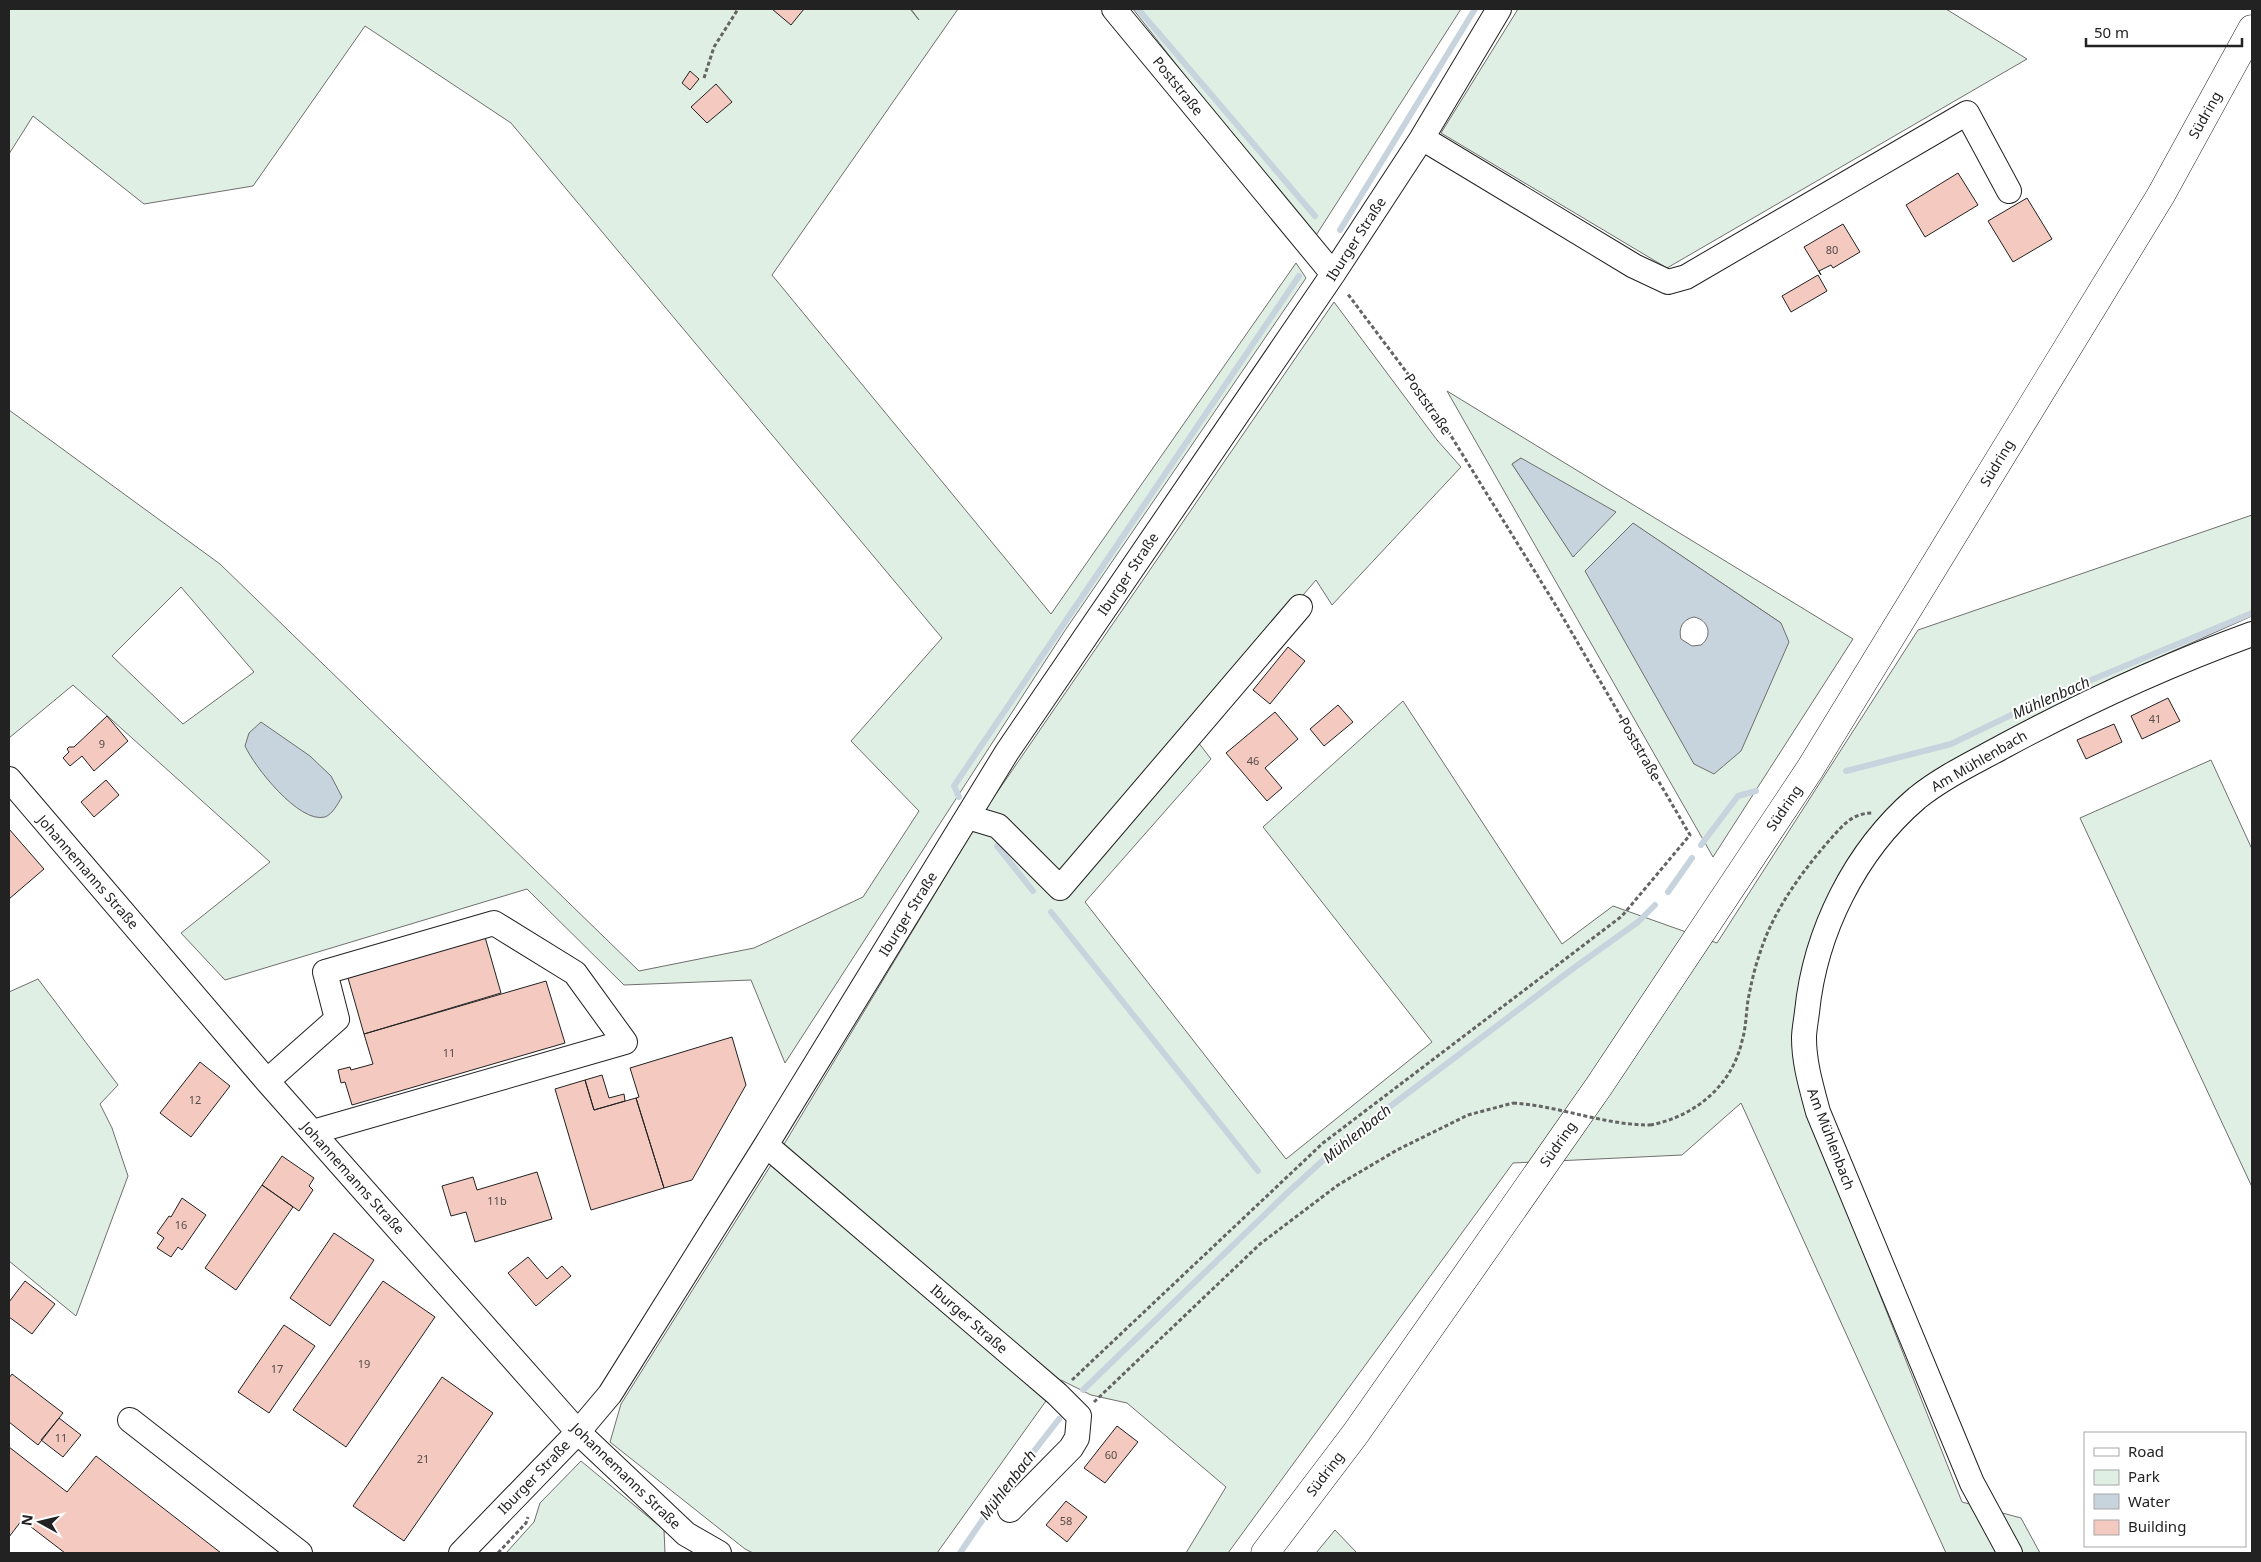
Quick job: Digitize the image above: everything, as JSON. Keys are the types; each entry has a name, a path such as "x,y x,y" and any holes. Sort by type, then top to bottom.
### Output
{"main road":[{"name":"Südring","path":"1265,1553 1356,1433 1593,1094 1810,769 2161,194 2252,29"}],"street":[{"name":"Poststraße","path":"1114,9 1333,274"},
{"name":"Iburger Straße","path":"460,1553 578,1432 610,1394 1008,752 1333,274 1422,138 1499,9"},
{"path":"1422,138 1634,266 1668,282 1686,277 1967,113 2009,191"},
{"path":"968,817 998,826 1060,888 1300,607"},
{"name":"Am Mühlenbach","path":"2010,1553 1972,1483 1818,1112 1810,1082 1804,1038 1809,990 1819,947 1840,900 1867,852 1917,798 1949,776 2060,716 2192,656 2252,634"},
{"name":"Johannemanns Straße","path":"9,780 266,1081 578,1432 682,1544 719,1553"},
{"path":"266,1081 338,1018 325,972 494,924 574,973 625,1042 313,1132"},
{"name":"Iburger Straße","path":"766,1145 1057,1394 1079,1416"},
{"path":"1010,1510 1071,1448 1077,1438 1079,1416"},
{"path":"130,1420 300,1553"}],"path":[{"path":"704,78 714,47 738,9"},
{"name":"Poststraße","path":"1057,1394 1323,1143 1622,916 1690,836 1558,610 1435,410 1333,274"},
{"path":"1079,1416 1260,1244 1338,1185 1397,1150 1468,1115 1513,1103 1533,1104 1625,1125 1650,1125 1667,1122 1694,1109 1717,1091 1731,1071 1742,1042 1748,999 1759,955 1776,914 1802,872 1847,820 1862,813 1874,813 1893,822"}],"green space":[{"path":"9,9 910,9 919,20 911,9 958,9 772,275 1051,614 1296,263 1306,278 1064,632 785,1063 751,980 624,985 527,889 225,980 181,933 270,862 73,685 9,738 9,410 220,564 639,971 754,948 863,897 919,811 851,741 942,638 511,123 365,26 253,186 144,204 33,116 9,154","holes":["181,587 254,672 183,724 112,656"]},
{"path":"1133,9 1461,9 1313,240"},
{"path":"1518,9 1946,9 2027,59 1667,268 1441,133"},
{"path":"1334,302 1437,440 1461,467 1332,605 1316,580 1188,729 1211,759 1085,902 1286,1159 1432,1042 1263,827 1403,701 1562,944 1613,906 1717,943 1918,630 2252,515 2252,616 2110,679 2019,727 1903,797 1810,948 1810,1118 1962,1502 2021,1518 2040,1553 1946,1553 1741,1103 1682,1155 1513,1163 1228,1553 1186,1553 1226,1487 1127,1403 1091,1395 1061,1380 937,1553 753,1553 745,1549 610,1442 621,1404 786,1141 989,804"},
{"path":"1447,391 1853,639 1713,857","holes":["1521,458 1574,557 1512,464","1634,524 1781,623 1694,764"]},
{"path":"2211,760 2252,849 2252,1187 2080,818"},
{"path":"38,979 118,1085 100,1104 112,1128 128,1176 76,1316 9,1261 9,992"},
{"path":"581,1461 664,1530 665,1553 506,1553 534,1522 540,1503"},
{"path":"1335,1530 1357,1553 1316,1553"}],"water":[{"path":"1521,458 1616,512 1573,557 1512,464"},
{"path":"1633,523 1781,623 1789,642 1741,751 1714,774 1694,764 1585,571","holes":["1690,618 1703,621 1708,629 1707,637 1701,645 1692,646 1681,639 1681,628 1684,622"]},
{"path":"261,722 310,756 331,776 342,797 328,816 314,817 303,812 279,792 258,767 245,746 249,733"}],"building":[{"path":"772,9 804,9 791,25"},
{"path":"690,71 699,79 690,90 682,83"},
{"path":"716,84 732,102 707,123 691,107"},
{"path":"1958,173 1978,205 1925,237 1906,205"},
{"path":"2027,198 2052,239 2013,262 1988,221"},
{"path":"1843,224 1860,252 1833,268 1831,265 1819,271 1821,275 1804,247"},
{"path":"1818,275 1827,291 1791,312 1782,296"},
{"path":"1288,647 1305,661 1270,704 1253,690"},
{"path":"2168,698 2180,721 2142,739 2131,716"},
{"path":"1338,705 1353,722 1324,746 1310,729"},
{"path":"1275,712 1298,739 1265,768 1282,788 1267,801 1226,753"},
{"path":"107,716 128,741 94,771 82,756 70,766 63,758 69,752 67,749 74,747"},
{"path":"2114,724 2122,742 2086,759 2077,740"},
{"path":"106,780 119,795 94,817 81,802"},
{"path":"9,829 44,869 9,899"},
{"path":"485,937 501,993 364,1034 348,978"},
{"path":"546,981 565,1043 352,1105 345,1082 341,1083 338,1070 350,1067 351,1070 373,1064 364,1034"},
{"path":"732,1037 746,1085 692,1180 664,1188 636,1098 639,1097 630,1068"},
{"path":"200,1062 230,1086 191,1137 160,1113"},
{"path":"602,1075 609,1098 624,1094 625,1101 594,1110 585,1080"},
{"path":"585,1080 594,1110 636,1098 664,1188 591,1210 555,1089"},
{"path":"282,1156 314,1178 309,1186 313,1190 299,1211 262,1185"},
{"path":"537,1172 552,1219 475,1242 466,1212 451,1216 442,1186 473,1177 477,1190"},
{"path":"262,1185 293,1207 236,1290 205,1268"},
{"path":"182,1198 206,1215 182,1250 178,1247 171,1257 157,1248 164,1238 157,1233 169,1216 171,1217"},
{"path":"334,1233 374,1260 330,1326 290,1298"},
{"path":"528,1257 547,1279 562,1266 571,1276 536,1306 508,1273"},
{"path":"25,1281 55,1304 32,1334 9,1317 9,1302"},
{"path":"383,1281 435,1317 346,1447 293,1410"},
{"path":"284,1325 315,1346 269,1413 238,1392"},
{"path":"12,1374 63,1413 38,1445 9,1422 9,1378"},
{"path":"442,1377 493,1413 404,1541 353,1506"},
{"path":"59,1418 81,1435 63,1457 41,1440"},
{"path":"1117,1426 1138,1442 1105,1483 1084,1468"},
{"path":"9,1447 67,1492 96,1456 221,1553 65,1553 22,1520 9,1537"},
{"path":"1066,1501 1087,1517 1067,1542 1046,1525"}],"waterway":[{"path":"1138,9 1315,216"},
{"path":"1340,230 1475,9"},
{"path":"959,797 954,786 1299,276"},
{"name":"Mühlenbach","path":"1846,771 1951,744 2036,703 2252,613"},
{"name":"Mühlenbach","path":"1701,845 1738,796 1756,791"},
{"path":"997,846 1033,891"},
{"name":"Mühlenbach","path":"1668,892 1692,858"},
{"name":"Mühlenbach","path":"1083,1390 1285,1195 1343,1142 1571,970 1638,922 1655,905"},
{"path":"1051,912 1258,1171"},
{"name":"Mühlenbach","path":"960,1553 996,1500 1059,1419"}]}
